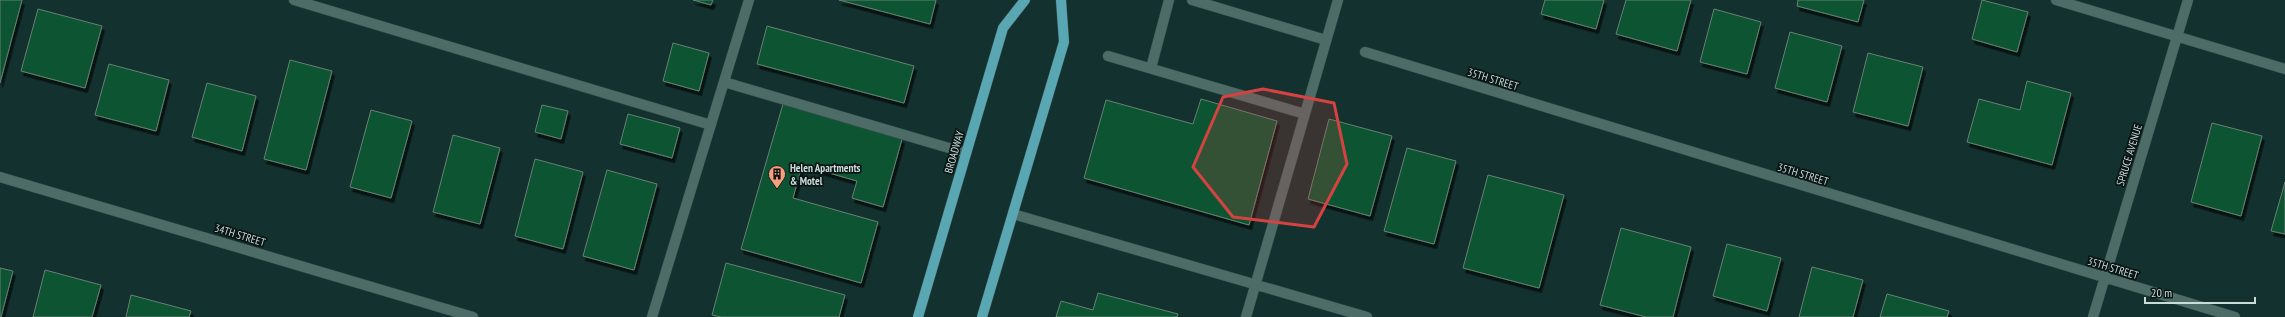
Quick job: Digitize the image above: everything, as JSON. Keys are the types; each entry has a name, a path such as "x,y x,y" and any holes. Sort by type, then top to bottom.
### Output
{"main road":[{"name":"BROADWAY","path":"918,317 1003,28 1025,0"},
{"path":"982,317 1064,42 1061,0"}],"street":[{"path":"294,0 711,125"},
{"path":"652,317 749,0"},
{"path":"1151,68 1170,0"},
{"path":"1192,0 1326,40"},
{"path":"1246,317 1338,0"},
{"path":"2056,0 2285,69"},
{"name":"SPRUCE AVENUE","path":"2093,317 2188,0"},
{"name":"35TH STREET","path":"1365,52 2105,279 2235,317"},
{"path":"1108,56 1305,114"},
{"path":"724,82 966,153"},
{"name":"34TH STREET","path":"0,177 473,317"},
{"path":"1013,214 1256,283 1367,317"}],"highlighted area":[{"path":"1263,89 1334,103 1347,164 1314,227 1233,217 1193,167 1223,97"}],"building":[{"path":"0,0 22,0 0,83"},
{"path":"693,0 713,0 711,5"},
{"path":"839,0 936,0 930,24"},
{"path":"1545,0 1604,0 1596,29 1541,14"},
{"path":"1626,0 1691,0 1677,51 1616,34"},
{"path":"1798,0 1864,0 1858,22 1797,6"},
{"path":"1982,0 2028,12 2017,52 1972,39"},
{"path":"38,9 102,26 85,88 21,71"},
{"path":"1714,9 1761,22 1747,74 1700,62"},
{"path":"767,26 914,66 904,103 757,64"},
{"path":"1790,32 1842,46 1827,102 1775,88"},
{"path":"673,43 709,53 699,91 663,81"},
{"path":"1868,53 1923,67 1908,126 1853,112"},
{"path":"290,60 332,71 306,170 264,159"},
{"path":"109,64 169,80 156,131 95,115"},
{"path":"2027,81 2071,93 2052,165 1967,142 1979,99 2020,110"},
{"path":"207,83 256,96 242,151 192,137"},
{"path":"1201,99 1277,121 1249,225 1084,178 1106,100 1193,124"},
{"name":"Helen Apartments & Motel","path":"783,104 902,139 883,207 852,198 857,181 802,165 793,198 878,222 861,283 741,249"},
{"path":"542,105 568,111 561,139 535,132"},
{"path":"371,110 412,121 391,198 350,187"},
{"path":"628,114 680,128 672,158 620,144"},
{"path":"1329,119 1392,136 1370,216 1308,199"},
{"path":"2212,123 2262,136 2241,216 2191,202"},
{"path":"453,135 500,148 480,224 433,212"},
{"path":"1407,148 1456,161 1434,244 1384,231"},
{"path":"535,159 583,172 563,249 515,236"},
{"path":"607,170 657,184 634,270 583,256"},
{"path":"1488,175 1564,195 1539,288 1463,268"},
{"path":"2285,182 2285,234 2271,231"},
{"path":"1621,228 1691,247 1673,317 1646,317 1600,305"},
{"path":"1727,244 1781,258 1767,311 1713,296"},
{"path":"726,263 845,295 839,317 721,317 712,315"},
{"path":"1812,267 1863,280 1853,317 1799,317"},
{"path":"0,268 13,271 1,317 0,317"},
{"path":"45,270 101,285 92,317 33,317"},
{"path":"1098,293 1178,314 1177,317 1056,317 1061,301 1093,310"},
{"path":"1887,294 1949,311 1947,317 1880,317"},
{"path":"131,295 191,311 189,317 126,317"}],"place":[{"name":"Helen Apartments & Motel","path":"777,189"}]}
